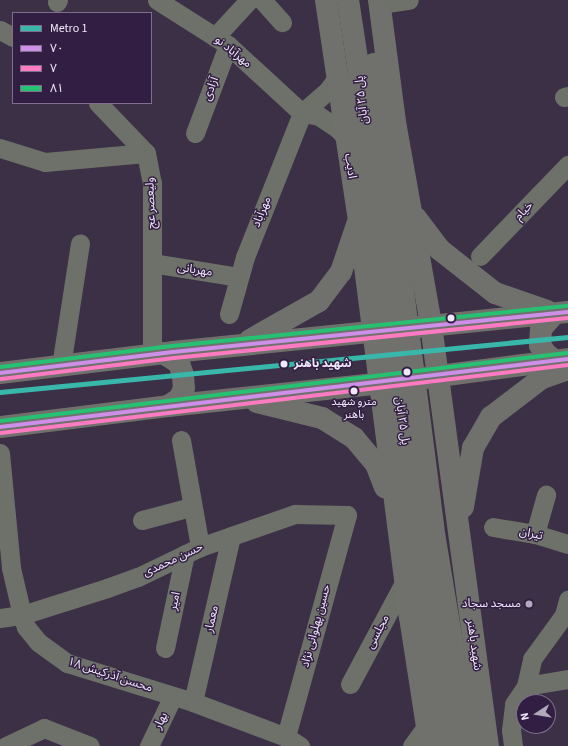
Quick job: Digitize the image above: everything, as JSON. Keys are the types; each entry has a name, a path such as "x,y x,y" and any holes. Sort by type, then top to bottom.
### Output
{"main road":[{"name":"ادیب","path":"326,0 359,220 378,383"},
{"name":"پل ۲۵ آبان","path":"348,0 417,528 451,746"},
{"name":"پل ۲۵ آبان","path":"374,1 374,64 434,527 469,746"},
{"path":"374,1 431,325"},
{"path":"346,138 372,155 387,147 392,139 395,122"},
{"path":"412,212 439,248 495,293 561,313"},
{"path":"236,346 319,301 340,272 359,220"},
{"path":"0,373 158,354 431,325 561,313"},
{"path":"561,313 541,329 540,345 546,354 564,363"},
{"name":"شهید باهنر","path":"431,325 460,526 467,597 488,746"},
{"path":"158,354 179,363 183,375 184,388 180,398 168,406"},
{"path":"0,427 168,406 564,363"},
{"path":"460,526 473,448 491,417 564,363"},
{"path":"378,383 410,617 429,736"},
{"path":"242,398 322,418 354,438 376,464 396,514"},
{"path":"410,617 423,591 437,582 454,585 467,597"}],"street":[{"path":"221,41 249,0"},
{"path":"262,0 282,22"},
{"path":"374,1 409,0"},
{"name":"مهرآباد نو","path":"163,1 221,41 302,113"},
{"path":"0,30 12,36"},
{"name":"آزادی","path":"195,133 221,41"},
{"path":"302,113 328,90 338,76"},
{"path":"99,104 146,153"},
{"path":"302,113 319,116 338,129 346,138"},
{"name":"مهرآباد","path":"229,314 238,277 302,113"},
{"path":"0,148 45,162 146,153"},
{"name":"ولیعصر عج","path":"146,153 152,183 152,263 158,354"},
{"name":"خیام","path":"480,256 568,166"},
{"path":"61,366 80,244"},
{"name":"مهربانی","path":"152,263 238,277"},
{"path":"180,440 191,507 193,550"},
{"name":"محسن آذرکیش ۱۸","path":"0,453 11,568 26,627 38,642 67,663 193,702 293,741"},
{"path":"535,534 546,495"},
{"path":"142,520 191,507"},
{"name":"حسن محمدی","path":"0,618 22,615 132,579 193,550 295,514 346,515"},
{"name":"حسین پهلوانی نژاد","path":"293,741 346,515"},
{"name":"تیران","path":"493,527 535,534 568,544"},
{"name":"معمار","path":"193,702 231,536"},
{"name":"امیر","path":"166,648 193,550"},
{"name":"مجلسی","path":"350,684 405,581"},
{"path":"513,746 511,730 514,704 526,686 532,660 564,615 568,600"},
{"path":"526,686 568,678"},
{"name":"بهار","path":"149,746 173,696"},
{"path":"6,746 44,728 90,746"},
{"path":"412,746 429,736"}],"metro line":[{"name":"1","path":"0,392 568,337"}],"transit line":[{"name":"۸۱","path":"0,367 172,346 567,306"},
{"name":"۷۰","path":"0,373 173,352 568,312"},
{"name":"۷","path":"1,379 174,358 568,318"},
{"name":"۸۱","path":"0,421 567,353"},
{"name":"۷۰","path":"0,427 568,359"},
{"name":"۷","path":"1,433 568,365"}],"place":[{"name":"شهید باهنر","path":"284,364"},
{"name":"مترو شهید باهنر","path":"354,391"},
{"name":"مسجد سجاد","path":"529,604"}]}
